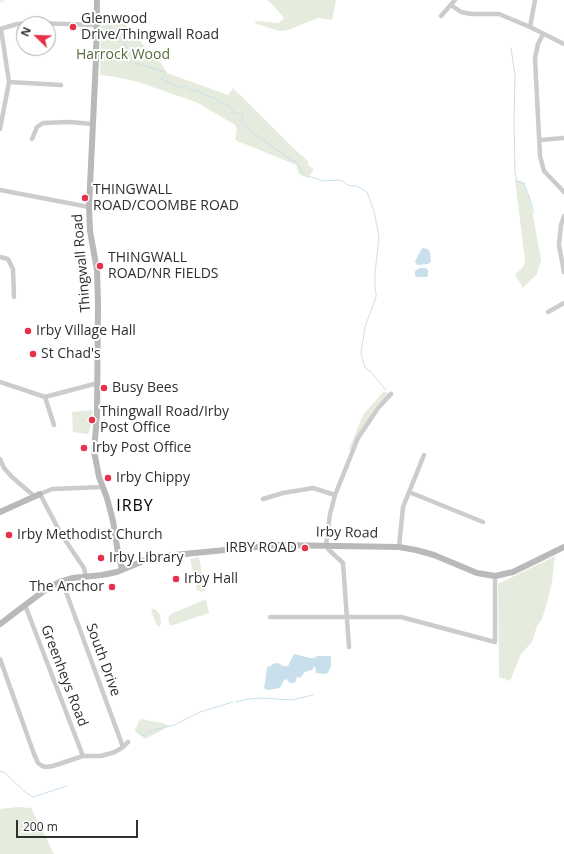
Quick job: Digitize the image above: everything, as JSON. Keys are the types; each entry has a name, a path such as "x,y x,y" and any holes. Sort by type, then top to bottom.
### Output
{"street":[{"name":"Thingwall Road","path":"97,0 89,207 90,231 97,270 98,382 94,451 99,477 113,521 122,569"},
{"path":"441,16 455,0"},
{"path":"530,27 535,0"},
{"path":"451,5 461,12 471,14 500,14 564,44"},
{"path":"0,129 9,82 1,29 17,24 35,23 96,25"},
{"path":"543,34 538,44 535,58 540,156 544,171 564,192"},
{"path":"9,82 61,85"},
{"path":"32,139 37,127 43,123 70,122 93,124"},
{"path":"540,140 564,138"},
{"path":"0,190 89,207"},
{"path":"564,216 560,235 564,272"},
{"path":"0,257 8,259 13,268 14,297"},
{"path":"548,312 564,303"},
{"path":"74,351 87,353 98,350"},
{"path":"2,382 45,397 98,382"},
{"path":"349,647 343,563 329,550 326,545 330,514 335,495 358,438 378,408 391,394"},
{"path":"45,397 54,425"},
{"path":"399,547 403,508 424,455"},
{"path":"0,458 4,468 12,477 34,496"},
{"path":"0,512 52,489 103,487"},
{"path":"263,499 283,493 313,488 335,495"},
{"path":"409,492 484,522"},
{"path":"40,494 61,534 84,568 86,577"},
{"path":"477,519 480,514"},
{"name":"Irby Road","path":"0,624 49,587 62,581 117,572 153,557 254,546 326,545 399,547 434,555 477,574 495,576 513,572 564,547"},
{"path":"270,617 401,617 495,642 495,576"},
{"name":"South Drive","path":"62,581 124,747"},
{"name":"Greenheys Road","path":"25,605 83,756"},
{"path":"0,658 38,763 46,767 83,756 101,756 115,752 124,747 128,742"}],"green space":[{"path":"267,0 336,0 332,20 318,18 288,30 279,31 257,24 254,21 279,23 284,18"},
{"name":"Harrock Wood","path":"101,13 119,20 129,28 146,48 157,57 167,73 228,95 233,88 308,161 308,165 314,169 308,178 299,174 296,165 235,140 237,130 235,125 196,102 138,82 100,75"},
{"path":"515,180 524,183 530,199 541,260 537,274 523,288 515,275 523,267 525,261"},
{"path":"383,392 390,393 375,407 351,450 349,449 363,415"},
{"path":"93,410 88,434 73,432 72,412"},
{"path":"555,556 552,582 547,603 532,642 521,654 510,681 499,677 498,584"},
{"path":"199,557 205,590 202,592 197,590 190,559"},
{"path":"206,599 209,613 170,626 168,618 171,614"},
{"path":"155,609 160,615 160,627 156,624 151,610"},
{"path":"140,719 163,723 170,726 145,739 135,730"},
{"path":"18,807 31,808 54,854 0,854 0,809"}],"water":[{"path":"423,248 428,249 430,252 431,262 428,264 418,265 415,261"},
{"path":"420,268 426,268 428,270 427,277 415,276 415,271"},
{"path":"294,654 310,658 317,656 331,656 331,666 328,673 316,673 315,666 312,670 305,672 300,678 297,677 295,683 290,683 286,679 280,688 267,690 264,688 267,667 278,663 283,666 288,666"}],"waterway":[{"path":"0,2 4,0"},
{"path":"108,25 117,37 125,43 129,53 135,53 137,59 135,63 165,72 161,79 181,88 185,85 192,92 198,90 200,93 215,98 219,103 224,103 229,106 234,112 242,115 243,118 241,122 243,125 291,160 296,161 304,174"},
{"path":"511,48 515,75 515,173 517,181 524,183 534,213"},
{"path":"308,176 323,181 341,180 348,185 357,186 367,192 370,200 374,211 379,237 375,273 376,297 365,327 361,353 365,368 371,372 386,390"},
{"path":"236,702 262,698 292,700 313,695"},
{"path":"135,730 142,736 154,730 174,725 200,712 233,702"},
{"path":"0,771 5,773 25,792 33,797 67,786"}],"place":[{"name":"Glenwood Drive/Thingwall Road","path":"73,27"},
{"name":"THINGWALL ROAD/COOMBE ROAD","path":"85,198"},
{"name":"THINGWALL ROAD/NR FIELDS","path":"100,266"},
{"name":"Irby Village Hall","path":"28,331"},
{"name":"St Chad's","path":"33,354"},
{"name":"Busy Bees","path":"104,388"},
{"name":"Thingwall Road/Irby Post Office","path":"92,420"},
{"name":"Irby Post Office","path":"84,448"},
{"name":"Irby Chippy","path":"108,478"},
{"name":"Irby Methodist Church","path":"9,535"},
{"name":"IRBY ROAD","path":"305,548"},
{"name":"Irby Library","path":"101,558"},
{"name":"Irby Hall","path":"176,579"},
{"name":"The Anchor","path":"112,587"}],"district":[{"name":"IRBY","path":"135,506"}]}
